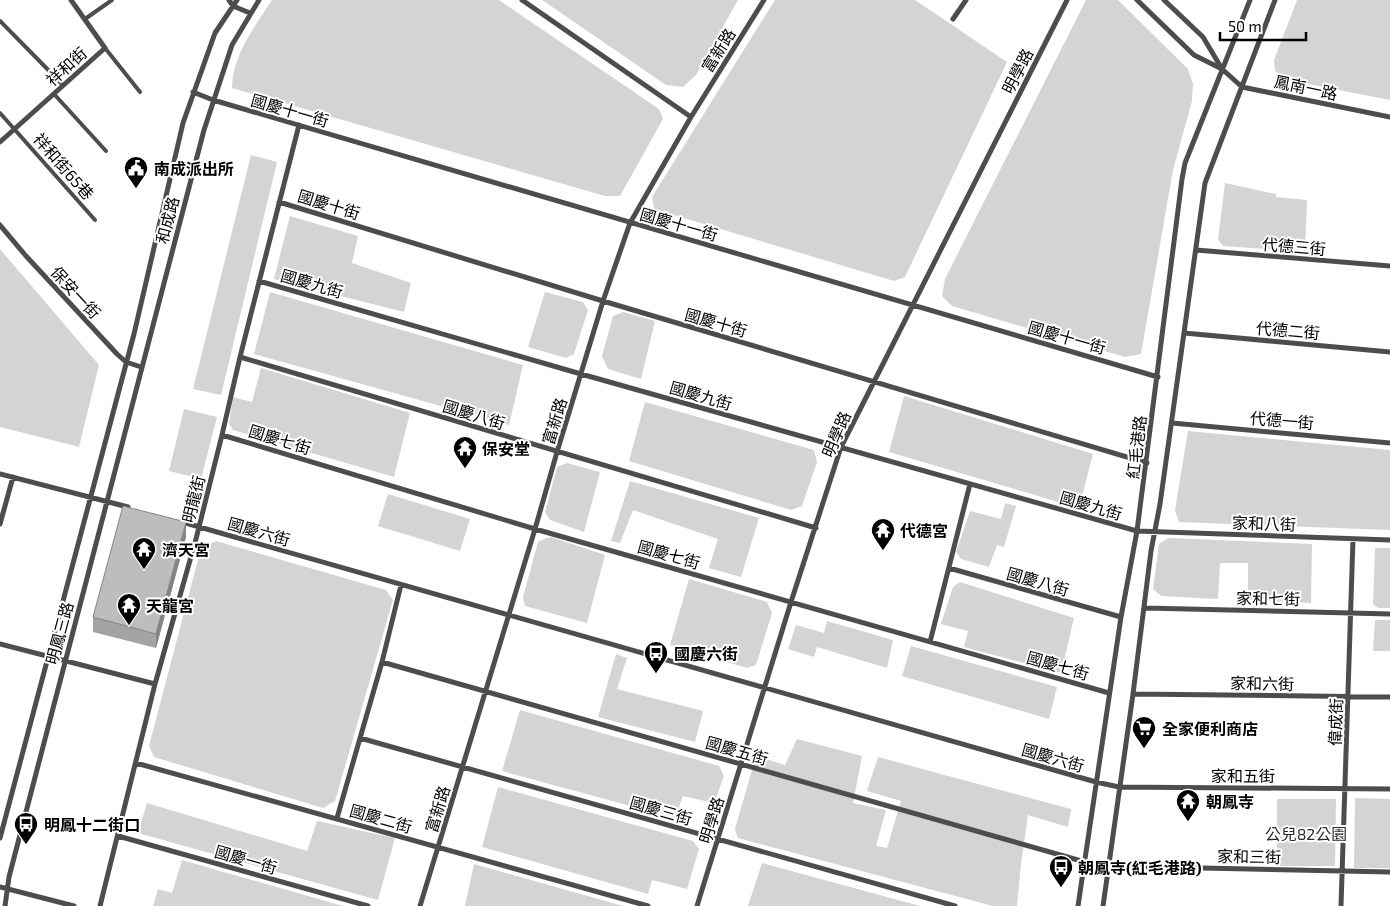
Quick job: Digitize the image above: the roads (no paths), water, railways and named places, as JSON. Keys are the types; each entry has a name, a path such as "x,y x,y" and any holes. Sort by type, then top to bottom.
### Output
{"street":[{"name":"祥和街","path":"0,142 105,48 71,0"},
{"path":"228,0 233,6 250,13"},
{"name":"和成路","path":"126,362 183,123 215,33 237,0"},
{"name":"和成路","path":"141,367 213,100 232,45 259,0"},
{"path":"522,0 691,117"},
{"name":"富新路","path":"420,906 603,301 630,223 691,117 764,0"},
{"path":"953,19 966,0"},
{"name":"明學路","path":"697,906 791,602 841,448 1066,0"},
{"path":"1137,0 1194,56 1222,69 1242,87"},
{"path":"1164,0 1203,37 1222,69"},
{"name":"紅毛港路","path":"1078,906 1109,693 1147,463 1185,163 1250,0"},
{"name":"紅毛港路","path":"1103,906 1205,182 1275,0"},
{"name":"鳳南一路","path":"1242,87 1390,117"},
{"name":"國慶十一街","path":"193,92 213,100 299,126 1158,377"},
{"name":"明龍街","path":"100,906 155,684 199,527 240,356 299,126"},
{"name":"國慶十街","path":"280,202 603,301 1147,463"},
{"name":"保安一街","path":"0,225 104,340 126,362 141,367"},
{"name":"代德三街","path":"1196,250 1390,266"},
{"name":"國慶九街","path":"260,281 1137,531"},
{"name":"代德二街","path":"1184,333 1390,352"},
{"name":"國慶八街","path":"240,356 816,528"},
{"name":"明鳳三路","path":"0,838 126,362"},
{"name":"明鳳三路","path":"5,906 3,888 108,502 141,367"},
{"name":"代德一街","path":"1172,423 1390,443"},
{"name":"國慶七街","path":"222,435 535,529 1109,693"},
{"path":"0,474 135,509"},
{"path":"0,524 14,477"},
{"path":"930,642 970,484"},
{"name":"國慶六街","path":"179,522 1096,782"},
{"name":"家和八街","path":"1137,531 1390,540"},
{"name":"偉成街","path":"1341,906 1353,539"},
{"name":"國慶八街","path":"949,568 1121,617"},
{"path":"337,818 382,662 401,585"},
{"name":"家和七街","path":"1145,608 1390,614"},
{"path":"0,644 155,684"},
{"name":"國慶五街","path":"382,662 1085,862"},
{"name":"家和六街","path":"1133,694 1390,698"},
{"name":"國慶三街","path":"360,738 956,906"},
{"name":"國慶二街","path":"136,763 648,906"},
{"name":"家和五街","path":"1096,782 1119,787 1390,789"},
{"name":"國慶一街","path":"118,836 368,906"},
{"name":"家和三街","path":"1108,866 1390,872"},
{"path":"3,888 74,906"}],"lane":[{"path":"85,19 112,0"},
{"path":"0,21 63,85"},
{"path":"105,48 140,92"},
{"path":"54,94 106,151"},
{"name":"祥和街65巷","path":"0,113 95,220"}],"place":[{"name":"南成派出所","path":"136,189"},
{"name":"保安堂","path":"465,469"},
{"name":"代德宮","path":"883,551"},
{"name":"濟天宮","path":"144,570"},
{"name":"天龍宮","path":"129,626"},
{"name":"國慶六街","path":"656,674"},
{"name":"全家便利商店","path":"1144,749"},
{"name":"朝鳳寺","path":"1188,822"},
{"name":"明鳳十二街口","path":"26,845"},
{"name":"朝鳳寺(紅毛港路)","path":"1061,888"}],"park label":[{"name":"公兒82公園","path":"1306,833"}]}
